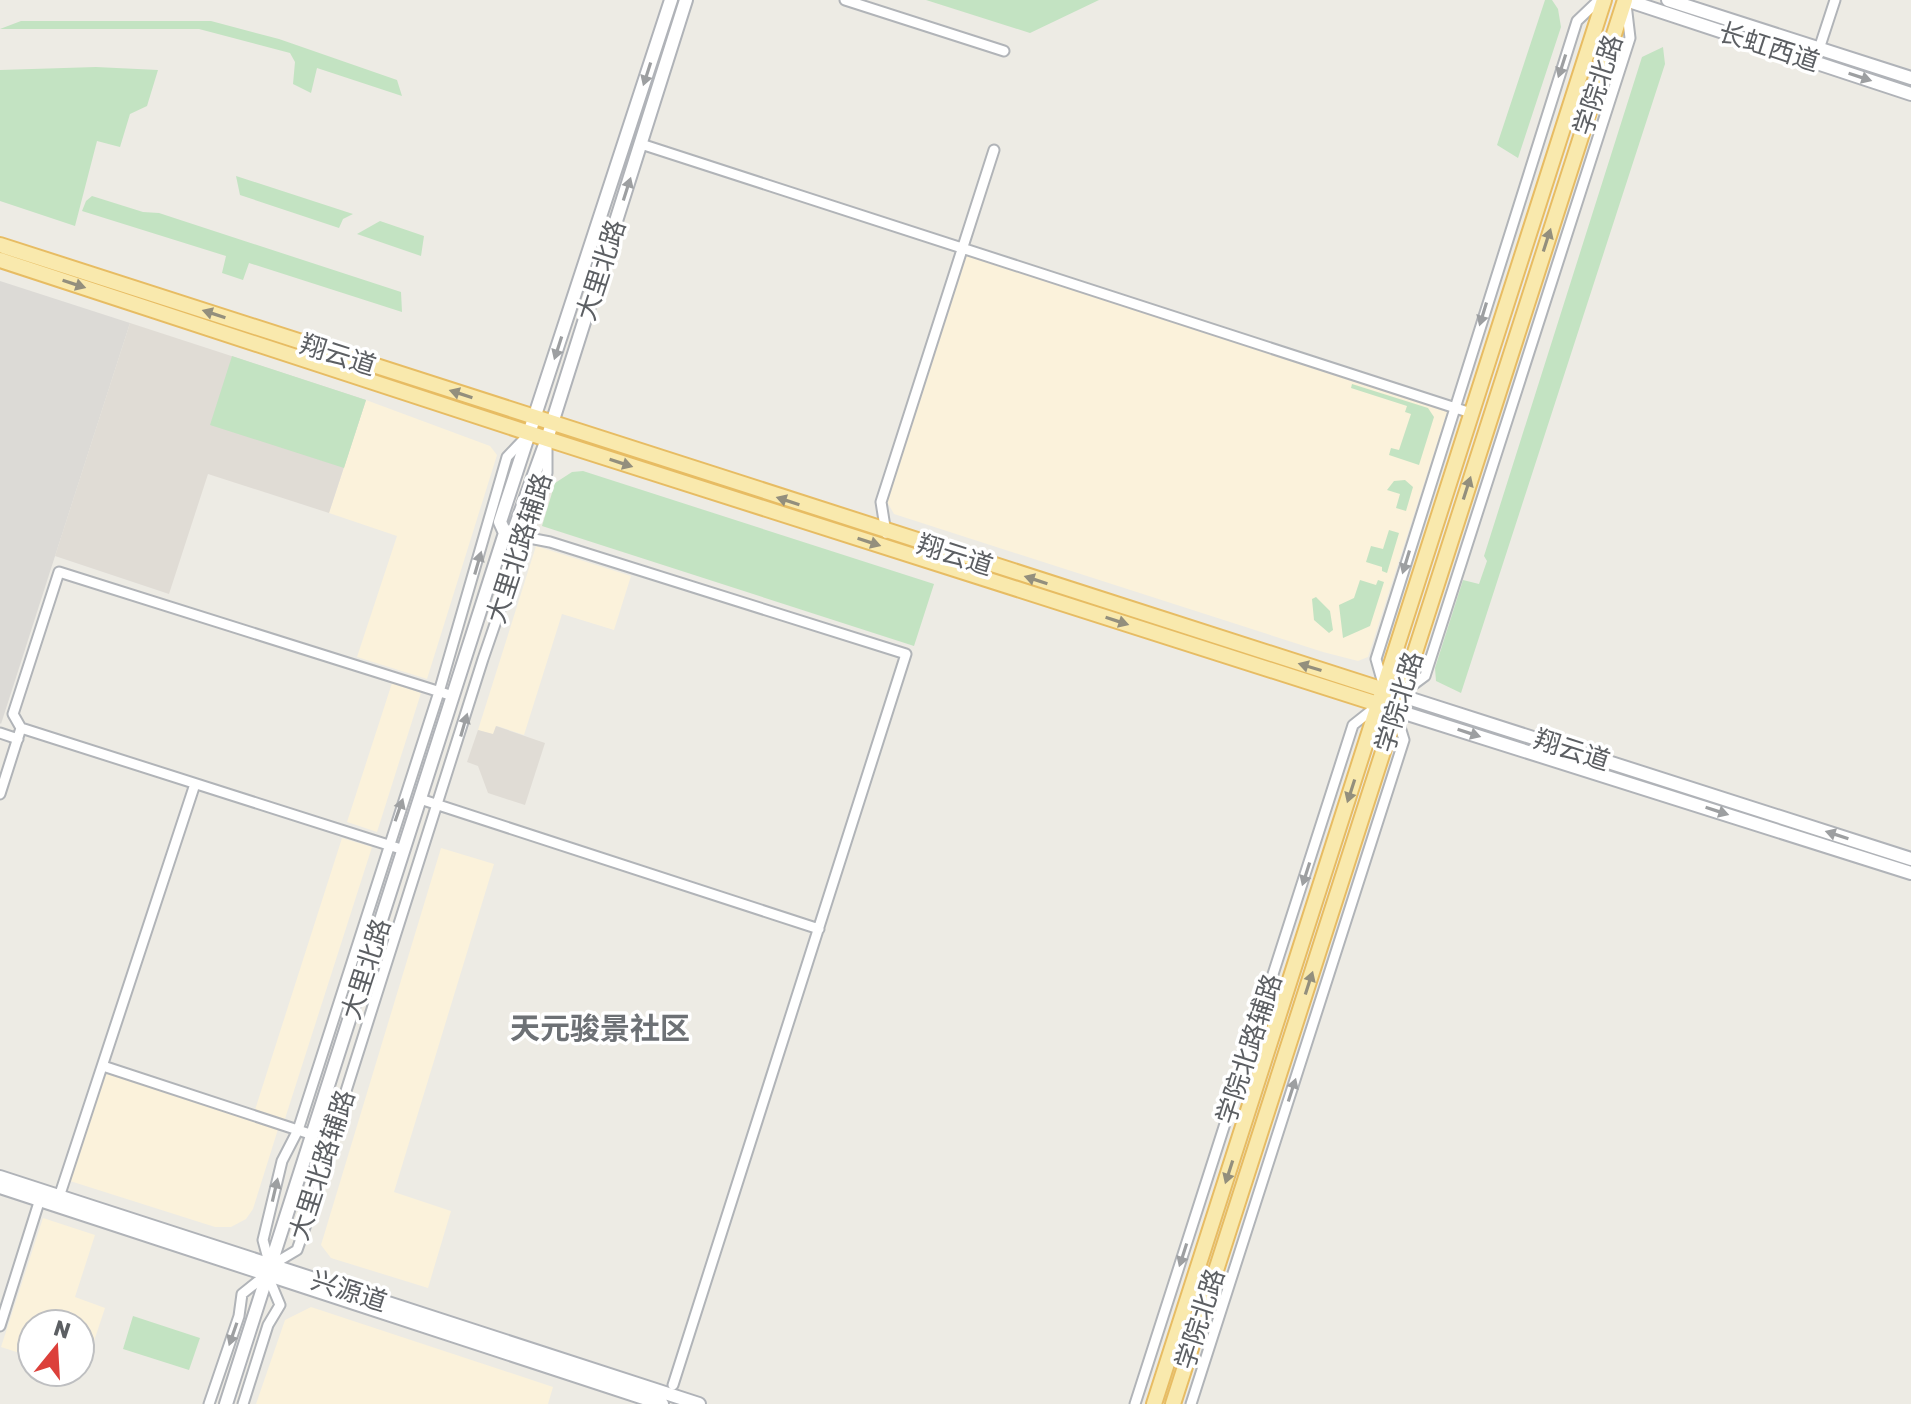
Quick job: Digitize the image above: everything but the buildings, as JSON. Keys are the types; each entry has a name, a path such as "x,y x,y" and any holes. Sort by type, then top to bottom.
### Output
{"main road":[{"name":"大里北路","path":"226,1404 505,533 500,522 671,0"},
{"name":"大里北路","path":"505,533 514,530 547,439 686,0"},
{"name":"学院北路","path":"1173,1404 1359,826 1390,700 1471,413 1602,0"},
{"name":"学院北路","path":"1154,1404 1221,1198 1511,352 1626,0"},
{"name":"长虹西道","path":"1626,0 1911,94"},
{"name":"长虹西道","path":"1668,0 1911,78"},
{"name":"翔云道","path":"0,245 533,425 547,439 1911,859"},
{"name":"翔云道","path":"0,260 533,425 552,423 1911,873"},
{"path":"1493,346 1511,352"},
{"name":"兴源道","path":"0,1177 662,1404"},
{"name":"兴源道","path":"0,1187 699,1404"},
{"path":"1221,1198 1237,1204"}],"street":[{"path":"845,0 1004,51"},
{"path":"1602,0 1577,21 1376,659 1390,700 1425,676 1630,38 1626,0"},
{"path":"1819,49 1835,0"},
{"path":"641,144 1471,413"},
{"path":"886,533 881,502 994,150"},
{"path":"1532,158 1548,172"},
{"path":"1475,340 1493,346"},
{"path":"1511,352 1527,357"},
{"name":"大里北路辅路","path":"243,1404 268,1325 280,1305 268,1270 263,1240 282,1161 298,1130 439,692 507,457 533,425"},
{"name":"大里北路辅路","path":"209,1404 239,1316 242,1294 268,1270 297,1250 436,804 547,473 547,439"},
{"path":"524,537 550,542 906,654 673,1385"},
{"path":"404,850 21,728 13,714 59,572 453,696"},
{"name":"学院北路辅路","path":"1135,1404 1353,725 1390,700 1404,740 1191,1404"},
{"path":"0,794 21,728"},
{"path":"0,733 18,739"},
{"path":"59,1197 195,784"},
{"path":"420,799 819,929"},
{"path":"1359,826 1375,831"},
{"path":"103,1066 313,1135"},
{"path":"1204,1192 1221,1198"},
{"path":"0,1326 40,1199"},
{"path":"1237,1204 1253,1209"},
{"path":"1145,1370 1162,1377"},
{"path":"1180,1383 1195,1389"}],"shaded area":[{"path":"977,248 1450,403 1368,657 1358,661 1323,652 894,514 886,500 966,253"},
{"path":"0,281 130,323 1,724 0,723"},
{"path":"130,323 366,400 329,513 208,474 169,594 55,556"},
{"path":"366,400 490,446 497,455 427,679 357,657 397,536 329,513"},
{"path":"536,546 631,576 614,630 562,614 524,735 497,726 494,735 478,730"},
{"path":"392,683 421,693 377,832 347,822"},
{"path":"496,726 545,743 525,805 488,793 478,766 467,762 478,730 493,734"},
{"path":"342,838 372,847 283,1125 279,1126 253,1209 246,1219 231,1227 215,1227 70,1181 105,1071 253,1116"},
{"path":"441,848 494,864 394,1192 451,1211 428,1288 331,1258 321,1245"},
{"path":"43,1218 95,1235 75,1297 105,1308 96,1335 96,1308 16,1308 16,1352 1,1347"},
{"path":"311,1307 553,1387 548,1404 256,1404 285,1320"}],"green space":[{"path":"926,0 1099,0 1030,33"},
{"path":"1545,0 1552,0 1558,9 1561,27 1518,158 1497,145"},
{"path":"21,21 211,21 279,39 397,80 402,96 317,68 311,93 293,84 295,62 290,53 199,29 0,29"},
{"path":"1663,47 1665,64 1461,693 1436,681 1435,668 1463,580 1479,584 1487,561 1484,556 1642,57"},
{"path":"96,67 158,70 147,106 130,114 120,147 97,141 75,226 0,201 0,70"},
{"path":"236,176 353,214 343,219 339,228 240,195"},
{"path":"92,196 143,212 159,213 401,292 402,312 249,263 243,280 222,273 226,256 82,211"},
{"path":"380,221 424,236 421,256 357,234"},
{"path":"232,356 366,400 344,468 210,425"},
{"path":"1352,384 1428,408 1434,417 1419,465 1389,455 1391,448 1399,450 1411,414 1405,412 1407,406 1351,388"},
{"path":"583,471 934,584 914,646 542,526 555,483 572,472"},
{"path":"1405,480 1413,487 1406,511 1396,508 1400,494 1387,490 1394,481"},
{"path":"1389,530 1399,533 1387,573 1382,571 1382,567 1366,562 1371,546 1383,549"},
{"path":"1360,580 1376,585 1378,580 1384,582 1370,626 1343,638 1339,605 1354,598"},
{"path":"1316,597 1330,611 1333,630 1329,633 1314,620 1312,599"},
{"path":"133,1316 200,1338 189,1370 123,1349"}],"district":[{"name":"天元骏景社区","path":"600,1029"}]}
